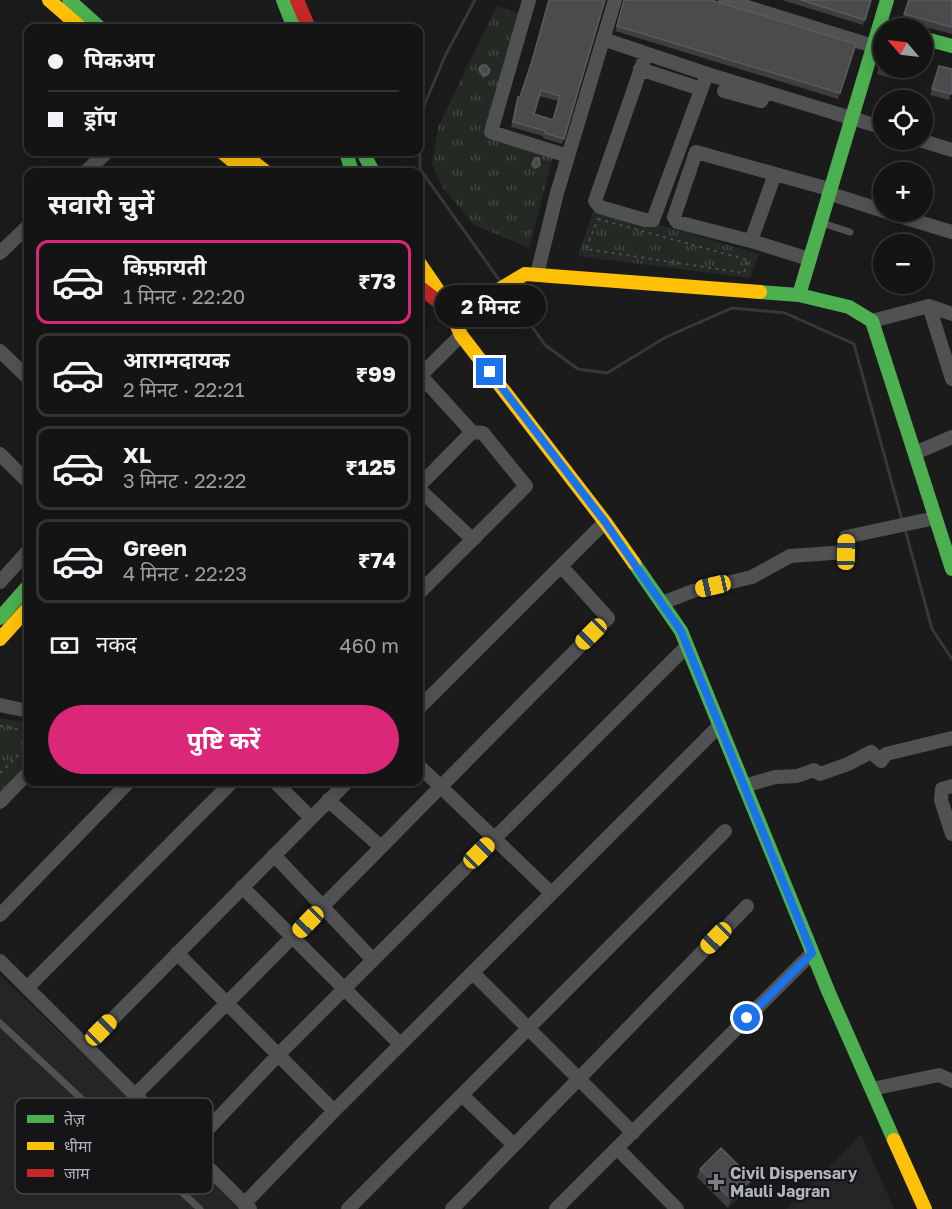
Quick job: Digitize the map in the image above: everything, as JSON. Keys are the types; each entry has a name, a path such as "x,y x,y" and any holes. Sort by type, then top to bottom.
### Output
{"street":[{"path":"49,0 76,24"},
{"path":"69,0 96,24"},
{"path":"283,0 292,24"},
{"path":"297,0 307,24"},
{"path":"529,0 491,132 568,156"},
{"path":"537,274 568,156 615,0"},
{"path":"725,0 873,46 799,295"},
{"path":"885,18 887,0"},
{"path":"603,39 706,74 873,124"},
{"path":"933,41 952,46"},
{"path":"646,54 595,201 600,207 645,220 653,220 706,74"},
{"path":"640,69 701,89"},
{"path":"724,91 761,101 766,92"},
{"path":"933,144 952,150"},
{"path":"809,259 675,220 694,153 698,152 775,174 873,207"},
{"path":"89,168 103,156"},
{"path":"227,156 241,168"},
{"path":"246,156 261,168"},
{"path":"752,242 775,174"},
{"path":"920,222 952,232"},
{"path":"0,253 24,230"},
{"path":"423,268 445,298 455,316 461,335 605,522 681,631 812,953 925,1209"},
{"path":"455,316 525,274 799,295 849,307 872,321 952,569"},
{"path":"423,290 455,316"},
{"path":"872,321 930,306 952,314"},
{"path":"930,306 952,379"},
{"path":"423,374 461,335"},
{"path":"0,351 24,374"},
{"path":"423,380 472,432 483,433 526,486 423,589"},
{"path":"423,482 472,432"},
{"path":"915,453 952,437"},
{"path":"0,454 24,478"},
{"path":"423,492 470,537 475,538"},
{"path":"662,603 693,591 752,577 790,556 846,552 846,537 935,518"},
{"path":"423,704 605,522"},
{"path":"0,582 24,555"},
{"path":"135,1095 608,618 561,566"},
{"path":"0,618 24,591"},
{"path":"0,639 24,612"},
{"path":"213,1124 278,1055 687,646"},
{"path":"0,705 24,710"},
{"path":"213,1173 247,1206 334,1111 720,725"},
{"path":"744,786 775,777 796,776 814,770 820,774 848,764 871,752 881,761 886,754 952,738"},
{"path":"423,770 551,893"},
{"path":"0,802 24,777"},
{"path":"0,915 125,786"},
{"path":"27,988 228,786"},
{"path":"279,786 311,818"},
{"path":"86,1046 343,786"},
{"path":"952,786 942,789 941,800 952,834"},
{"path":"328,800 381,846"},
{"path":"348,1209 726,831"},
{"path":"274,855 374,960"},
{"path":"242,887 400,1044"},
{"path":"452,1209 747,906"},
{"path":"177,952 334,1111"},
{"path":"556,1209 812,953"},
{"path":"0,961 138,1098"},
{"path":"473,973 633,1133"},
{"path":"872,1089 939,1075 952,1081"},
{"path":"462,1095 514,1145"},
{"path":"616,1148 677,1209"}],"lane":[{"path":"820,222 850,232"},
{"path":"0,1023 81,1098"},
{"path":"184,1194 200,1209"}],"path":[{"path":"598,219 748,260 744,273 586,249 598,219"},
{"path":"0,726 24,730"},
{"path":"0,773 24,750"}],"shaded area":[{"path":"0,975 129,1098 15,1098 15,1194 213,1194 213,1178 245,1209 0,1209"},
{"path":"861,1135 894,1209 786,1209"}],"green space":[{"path":"497,6 520,14 485,135 553,157 529,248 474,225 443,188 432,165 438,127"},
{"path":"595,206 759,254 750,278 578,256"},
{"path":"0,718 24,722 24,770 0,794"}],"building":[{"path":"549,0 605,0 564,139 545,133 546,131 513,122 518,97 520,97","holes":["541,90 560,96 553,120 534,114"]},
{"path":"624,0 711,0 856,44 840,93 617,26"},
{"path":"801,0 871,0 865,20"},
{"path":"909,0 952,0 952,27 933,22 933,18 919,18 904,14"},
{"path":"482,65 486,65 490,70 484,76 479,69"},
{"path":"939,66 952,69 951,94 932,89"},
{"path":"535,158 539,158 540,165 536,167 532,164"},
{"path":"721,1148 752,1179 731,1199 700,1169"}],"waterway":[{"path":"423,108 446,54 475,0"},
{"path":"420,156 420,168"},
{"path":"423,173 500,281"},
{"path":"507,291 545,345 578,369 607,373 666,337 732,308 785,313 854,344 902,520"},
{"path":"905,529 932,629 952,659"}],"traffic: fast":[{"path":"69,0 96,24"},
{"path":"283,0 292,24"},
{"path":"799,295 887,0"},
{"path":"933,41 952,46"},
{"path":"347,156 351,168"},
{"path":"365,156 371,168"},
{"path":"760,292 799,295 849,307 872,321 952,569"},
{"path":"634,563 681,631 829,993 894,1140"},
{"path":"0,618 24,591"}],"traffic: slow":[{"path":"49,0 76,24"},
{"path":"227,156 241,168"},
{"path":"246,156 261,168"},
{"path":"423,268 448,305 461,335 634,563"},
{"path":"455,316 525,274 760,292"},
{"path":"0,639 24,612"},
{"path":"894,1140 925,1209"}],"traffic: jam":[{"path":"297,0 307,24"},
{"path":"423,290 440,303"}],"place":[{"name":"Civil Dispensary Mauli Jagran","path":"716,1182"}],"route":[{"path":"490,372 605,522 681,631 812,953 747,1018"}]}
